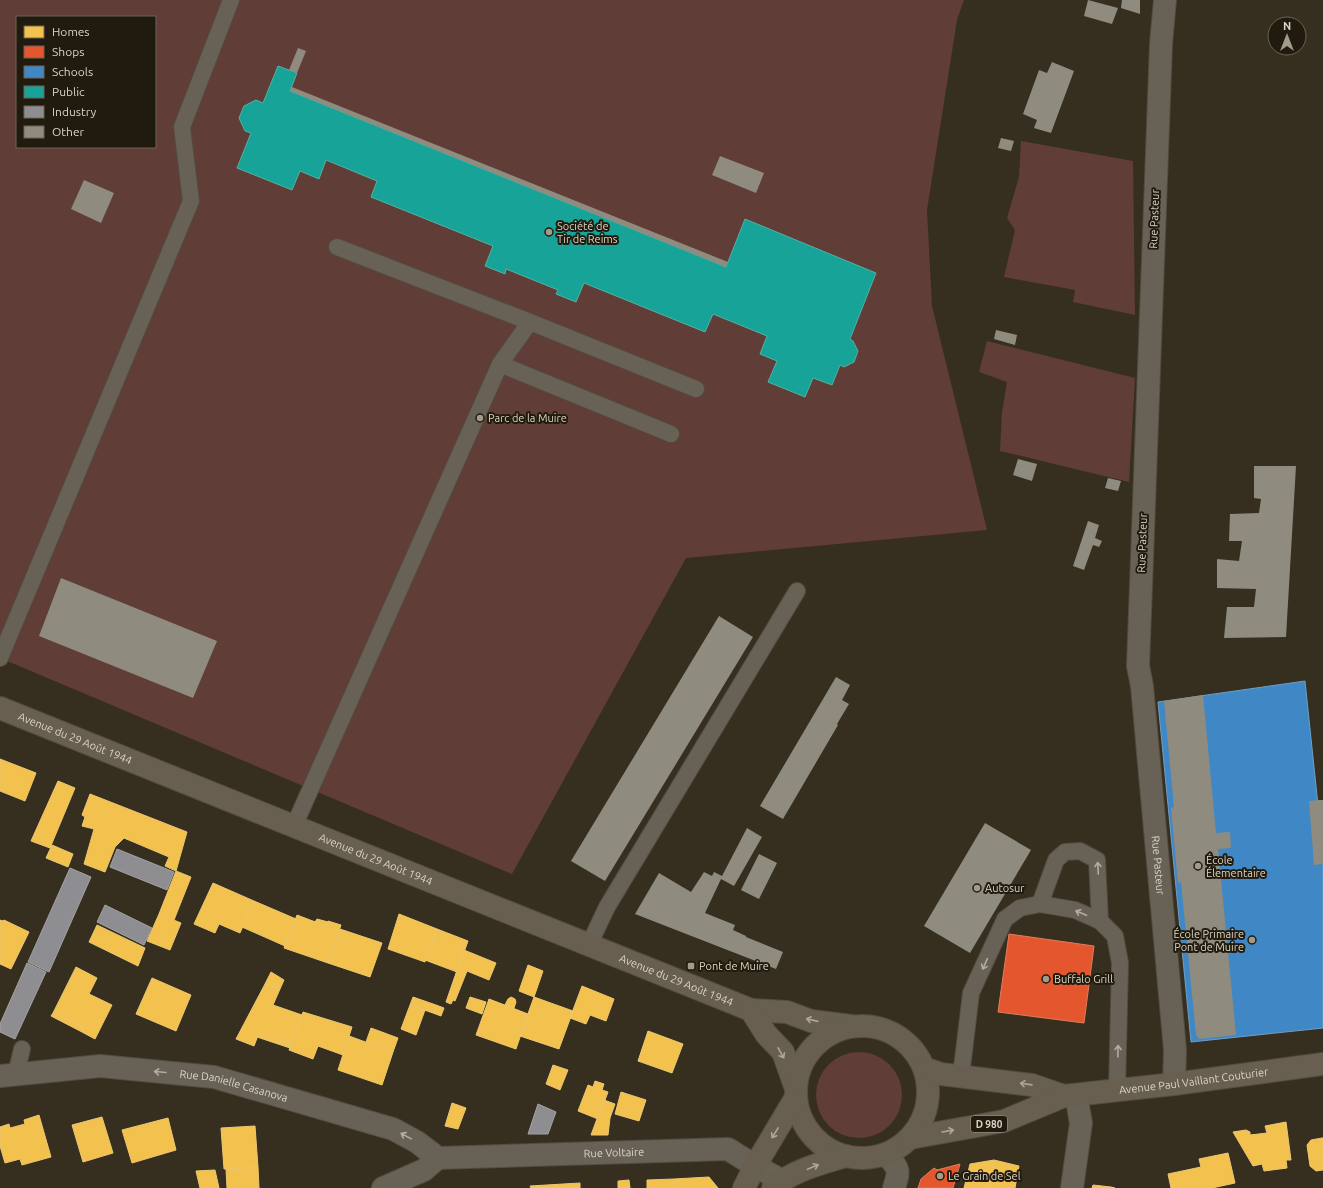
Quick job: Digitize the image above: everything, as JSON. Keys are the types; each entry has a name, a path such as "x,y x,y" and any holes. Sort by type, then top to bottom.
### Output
{"main road":[{"name":"Avenue du 29 Août 1944","path":"0,708 751,1010"},
{"path":"751,1010 787,1012 811,1021 851,1026 869,1026 886,1030 902,1039 915,1052 924,1068 928,1082 928,1097 925,1112 919,1126 910,1138 886,1154 866,1158 846,1156 822,1145 804,1125 783,1052 766,1034 751,1010"},
{"path":"744,1188 795,1093 799,1069 807,1054 819,1041 834,1031 851,1026"},
{"name":"Avenue Paul Vaillant Couturier","path":"910,1138 1004,1121 1070,1095 1174,1084 1323,1064"},
{"name":"Avenue Paul Vaillant Couturier","path":"924,1068 941,1074 1032,1085 1070,1095"},
{"path":"777,1184 819,1164 846,1156"}],"street":[{"name":"Rue Pasteur","path":"1165,0 1161,44 1138,666 1142,686 1175,1050 1174,1084"},
{"name":"Rue Danielle Casanova","path":"8,1075 100,1066 214,1076 393,1129 417,1142 438,1158"},
{"path":"1070,1095 1081,1123 1072,1188"},
{"name":"Rue Voltaire","path":"438,1158 728,1149 755,1166 777,1184"},
{"path":"886,1154 896,1165 899,1172 894,1188"},
{"path":"383,1188 424,1170 438,1158"},
{"path":"427,1188 432,1178 438,1158"}],"lane":[{"path":"0,658 191,201 182,127 231,0"},
{"path":"337,246 696,389"},
{"path":"294,826 500,364 530,322"},
{"path":"500,364 671,434"},
{"path":"589,945 606,907 797,591"},
{"path":"1040,904 1056,860 1065,852 1080,851 1097,860 1100,921"},
{"path":"961,1076 972,994 1005,919 1020,908 1040,904 1075,910 1100,921 1115,936 1120,963 1118,1090"},
{"name":"Rue Danielle Casanova","path":"8,1075 22,1049"}],"shaded area":[{"name":"Parc de la Muire","path":"0,0 964,0 957,20 927,210 932,306 987,530 686,558 512,874 0,658"},
{"path":"1021,141 1133,161 1135,315 1073,302 1075,290 1004,277 1015,230 1007,218 1019,177"},
{"path":"987,341 1135,378 1129,482 1000,451 1002,412 1007,382 979,372"},
{"path":"851,1052 867,1052 876,1055 890,1064 899,1078 902,1087 902,1103 899,1112 890,1126 876,1135 867,1138 851,1138 835,1131 828,1126 823,1119 816,1103 816,1087 823,1071 828,1064 835,1059"}],"building: Homes":[{"path":"0,759 36,773 25,801 0,791"},
{"path":"58,781 75,788 50,848 31,841"},
{"path":"90,794 187,832 176,871 165,866 169,857 124,838 115,847 105,872 84,864 94,829 82,826 85,817 82,815"},
{"path":"52,845 73,854 68,867 46,858"},
{"path":"176,871 191,877 174,920 159,914"},
{"path":"213,883 254,901 240,933 219,924 215,933 194,924"},
{"path":"254,901 296,919 285,946 242,927"},
{"path":"159,914 181,923 170,950 147,941"},
{"path":"399,914 437,929 425,962 388,949"},
{"path":"297,915 326,926 328,921 341,925 328,963 284,948"},
{"path":"317,919 328,922 326,926 315,922"},
{"path":"0,920 4,920 29,932 11,969 0,964"},
{"path":"97,925 145,948 138,966 89,942"},
{"path":"340,929 382,943 370,977 328,963"},
{"path":"437,929 468,941 457,972 425,960"},
{"path":"464,950 496,963 489,980 467,971 455,1001 453,1000 451,1004 446,1002"},
{"path":"528,965 543,971 534,997 519,991"},
{"path":"76,967 97,978 89,994 112,1005 95,1039 82,1032 84,1028 53,1013"},
{"path":"271,972 284,980 280,989 265,984"},
{"path":"152,978 191,995 176,1031 136,1014"},
{"path":"265,984 280,989 273,1005 302,1015 291,1044 259,1033 254,1046 236,1039"},
{"path":"582,986 614,999 606,1021 590,1015 586,1024 570,1018"},
{"path":"413,997 436,1005 433,1013 410,1005"},
{"path":"470,997 486,1002 482,1014 466,1008"},
{"path":"511,997 515,999 516,1002 514,1008 505,1005"},
{"path":"534,997 573,1011 559,1049 520,1036"},
{"path":"489,999 528,1014 516,1049 476,1035"},
{"path":"410,1005 425,1010 416,1035 401,1029"},
{"path":"436,1005 444,1008 441,1016 433,1013"},
{"path":"303,1012 352,1027 343,1055 318,1046 313,1059 289,1050"},
{"path":"53,1013 84,1028 82,1032 51,1016"},
{"path":"371,1028 398,1038 393,1052 366,1042"},
{"path":"648,1031 683,1044 672,1073 638,1061"},
{"path":"259,1033 291,1044 290,1048 257,1037"},
{"path":"349,1036 393,1052 382,1085 338,1070"},
{"path":"553,1065 568,1070 560,1090 546,1084"},
{"path":"595,1081 604,1084 602,1090 608,1092 598,1119 578,1111 588,1085 593,1087"},
{"path":"621,1092 646,1100 639,1121 615,1114"},
{"path":"604,1100 615,1104 610,1118 608,1135 591,1135"},
{"path":"452,1103 466,1108 458,1129 445,1126"},
{"path":"39,1115 51,1157 22,1165 20,1159 5,1163 0,1146 0,1127 9,1124 10,1128 25,1124 24,1120"},
{"path":"102,1117 113,1153 83,1162 72,1125"},
{"path":"168,1118 176,1150 132,1163 122,1130"},
{"path":"1286,1122 1291,1160 1286,1160 1287,1168 1264,1171 1262,1164 1253,1166 1233,1132 1246,1130 1250,1132 1250,1135 1267,1133 1265,1126"},
{"path":"255,1126 258,1167 224,1169 221,1128"},
{"path":"1323,1138 1323,1170 1316,1171 1310,1166 1307,1145 1311,1140"},
{"path":"1228,1153 1235,1183 1212,1188 1171,1188 1168,1174 1201,1167 1199,1159"},
{"path":"994,1160 988,1188 964,1188 970,1164"},
{"path":"994,1160 1019,1166 1015,1188 988,1188"},
{"path":"258,1167 259,1188 227,1188 226,1169"},
{"path":"215,1170 219,1188 200,1188 196,1171"},
{"path":"709,1177 718,1188 678,1188 674,1179"},
{"path":"674,1179 678,1188 647,1188 647,1180"},
{"path":"629,1180 630,1188 618,1188 618,1181"},
{"path":"580,1183 580,1188 531,1188 530,1186"},
{"path":"1093,1185 1111,1187 1115,1188 1092,1188"}],"building: Shops":[{"name":"Buffalo Grill","path":"1009,934 1094,946 1084,1023 998,1012"},
{"name":"Le Grain de Sel","path":"960,1164 953,1188 918,1188 921,1179 934,1168 937,1170"}],"building: Schools":[{"name":"École Primaire Pont de Muire","path":"1305,681 1323,853 1323,1028 1191,1042 1158,702"}],"building: Public":[{"name":"Société de Tir de Reims","path":"278,66 297,73 290,91 726,267 745,219 876,273 850,339 853,341 858,351 854,362 844,367 840,365 832,385 813,378 805,397 768,382 777,361 760,354 767,336 713,314 705,332 584,283 576,302 556,294 558,290 506,269 505,274 485,266 493,246 371,197 377,181 326,160 319,179 300,171 292,190 237,168 251,133 245,131 239,118 244,106 256,100 263,103"}],"building: Industry":[{"path":"117,849 174,872 167,890 110,867"},
{"path":"70,868 91,877 49,972 28,962"},
{"path":"105,905 152,928 144,945 97,922"},
{"path":"27,963 46,972 15,1039 0,1032 0,1024"},
{"path":"538,1104 556,1112 548,1134 528,1134"}],"building: Other":[{"path":"1088,0 1118,8 1112,24 1084,16"},
{"path":"1122,0 1140,0 1140,14 1121,8"},
{"path":"298,48 306,51 297,73 289,70"},
{"path":"1052,62 1074,71 1051,133 1034,128 1037,120 1023,114 1039,70 1047,73"},
{"path":"292,87 728,262 726,267 290,91"},
{"path":"1001,138 1014,141 1011,151 998,148"},
{"path":"720,156 764,173 756,193 712,175"},
{"path":"84,180 114,193 101,223 71,209"},
{"path":"996,330 1017,335 1015,345 994,339"},
{"path":"1018,459 1037,464 1032,481 1013,475"},
{"path":"1254,466 1296,466 1286,637 1224,638 1227,607 1254,607 1256,589 1217,588 1217,559 1239,561 1242,541 1229,541 1230,514 1259,513 1261,499 1254,498"},
{"path":"1108,478 1121,481 1118,491 1105,488"},
{"path":"1088,521 1099,525 1095,538 1102,541 1099,547 1093,545 1084,570 1073,566"},
{"path":"61,578 217,641 193,698 39,636"},
{"path":"719,616 753,637 605,881 571,861"},
{"path":"836,677 850,685 842,700 849,704 783,819 760,806"},
{"name":"École Élementaire","path":"1203,695 1216,833 1230,832 1231,848 1218,849 1236,1035 1199,1039 1196,1035 1181,882 1178,883 1171,808 1174,807 1164,701"},
{"path":"1323,800 1323,864 1314,865 1309,801"},
{"name":"Autosur","path":"985,823 1031,850 970,953 924,926"},
{"path":"747,828 762,837 734,886 721,879 705,913 735,925 733,930 746,937 783,952 776,969 635,914 659,873 691,892 704,872 712,876 714,872 722,876"},
{"path":"759,854 777,863 759,899 741,890"}],"place":[{"name":"Société de Tir de Reims","path":"549,232"},
{"name":"Parc de la Muire","path":"480,418"},
{"name":"École Élementaire","path":"1198,866"},
{"name":"Autosur","path":"977,888"},
{"name":"École Primaire Pont de Muire","path":"1252,940"},
{"name":"Pont de Muire","path":"691,966"},
{"name":"Buffalo Grill","path":"1046,979"},
{"name":"Le Grain de Sel","path":"940,1176"}]}
